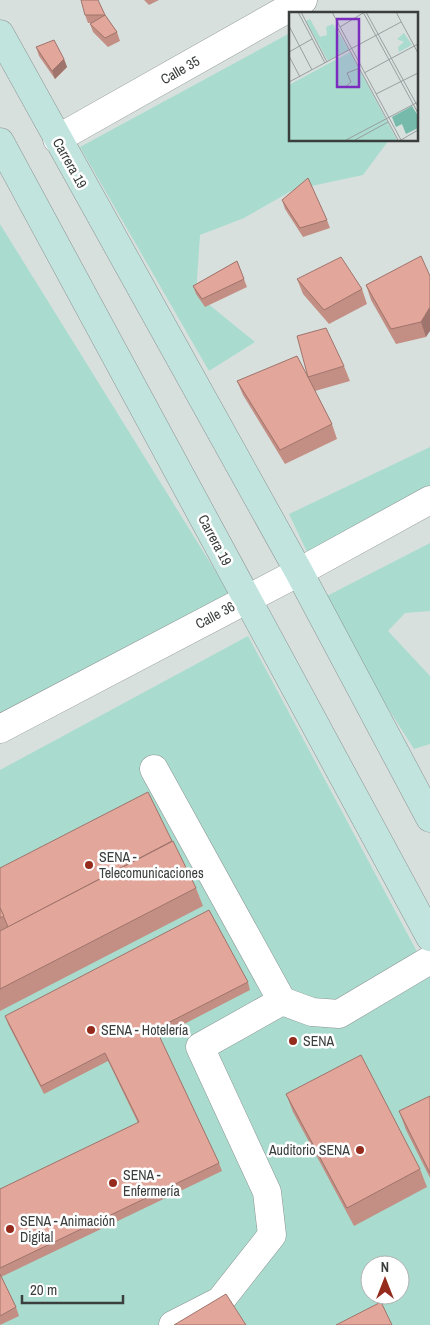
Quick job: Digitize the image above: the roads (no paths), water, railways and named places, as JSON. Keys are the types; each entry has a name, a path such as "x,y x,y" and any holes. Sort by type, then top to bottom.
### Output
{"main road":[{"name":"Carrera 19","path":"0,34 299,572 430,818"},
{"name":"Carrera 19","path":"0,142 430,937"}],"street":[{"name":"Calle 35","path":"57,139 303,0"},
{"name":"Calle 36","path":"0,729 299,572 430,500"},
{"path":"154,769 282,1001 312,1012 339,1014 430,960"},
{"path":"173,1325 220,1300 272,1235 267,1192 200,1047 282,1001"}],"place":[{"name":"SENA - Telecomunicaciones","path":"89,865"},
{"name":"SENA - Hotelería","path":"91,1030"},
{"name":"SENA","path":"293,1041"},
{"name":"Auditorio SENA","path":"360,1150"},
{"name":"SENA - Enfermería","path":"113,1183"},
{"name":"SENA - Animación Digital","path":"10,1229"}]}
